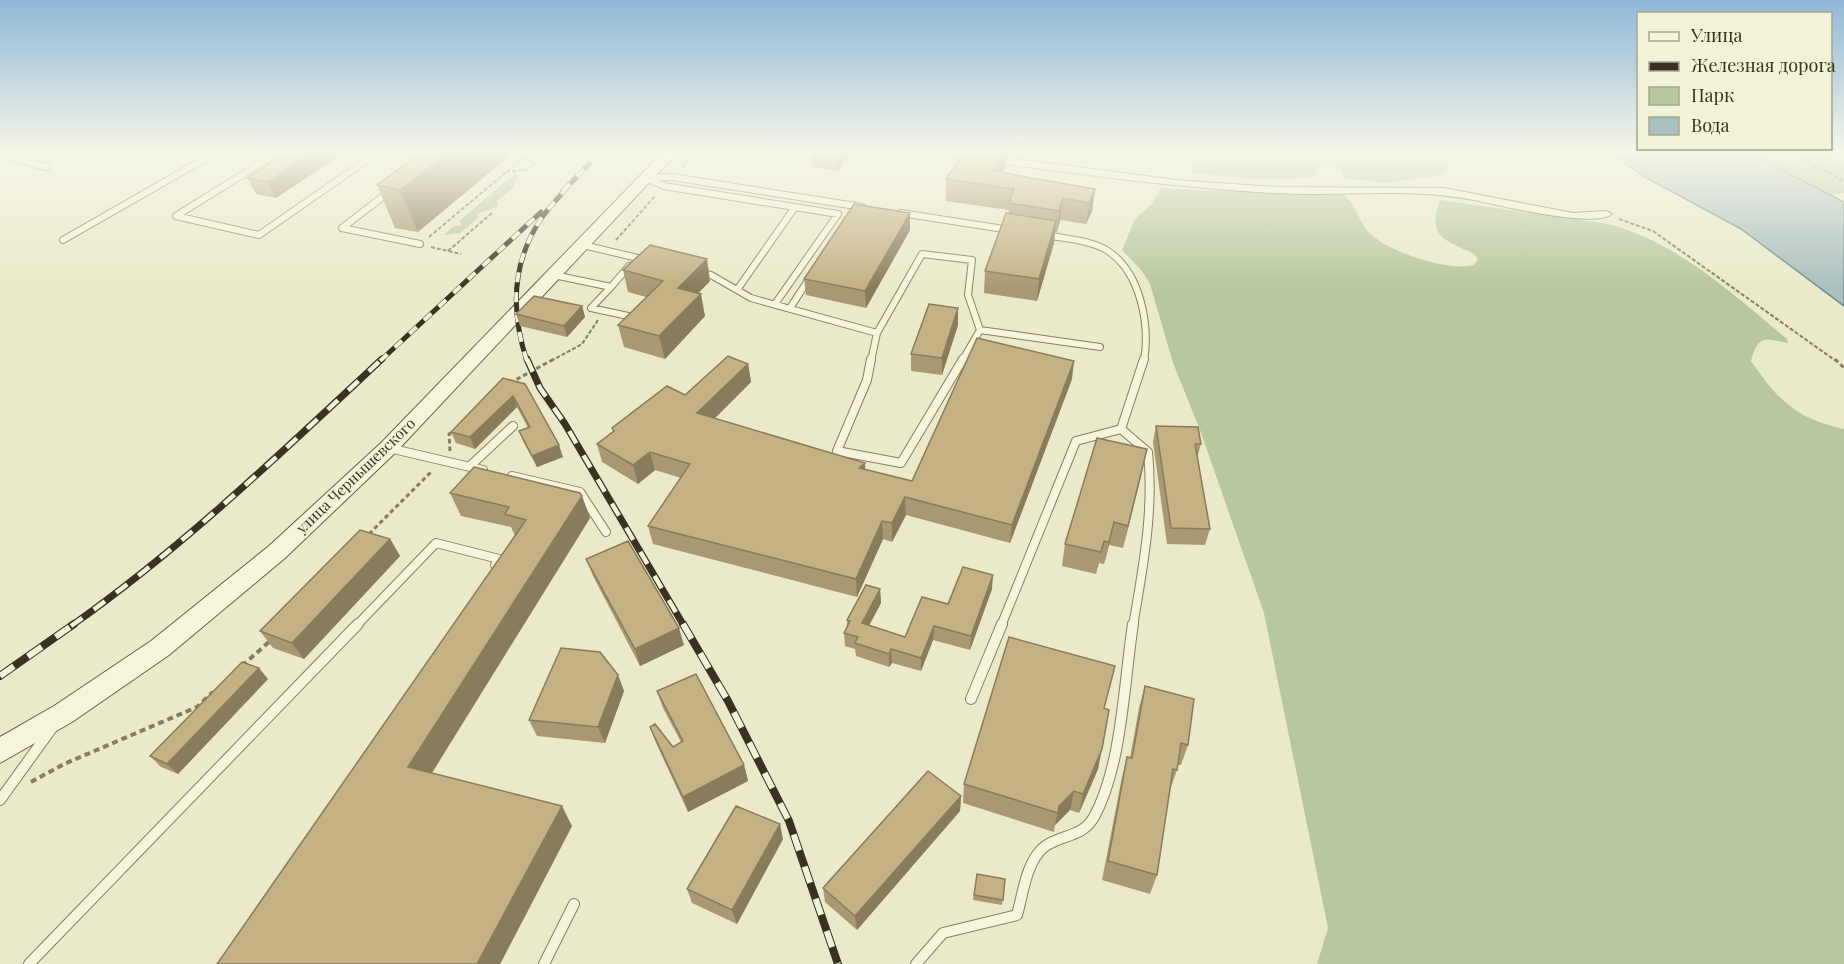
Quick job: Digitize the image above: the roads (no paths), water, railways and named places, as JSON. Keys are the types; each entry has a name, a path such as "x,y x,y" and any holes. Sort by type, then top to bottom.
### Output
{"main road":[{"name":"улица Чернышевского","path":"0,751 63,714 160,648 240,584 388,448 583,245 637,198"}],"street":[{"path":"1480,198 1573,216 1606,214"}],"lane":[{"path":"63,240 136,198"},
{"path":"205,198 176,216 259,236 313,198"},
{"path":"383,198 342,228 420,244"},
{"path":"745,198 841,214 775,303"},
{"path":"808,198 873,208"},
{"path":"737,290 795,207"},
{"path":"896,212 1014,230"},
{"path":"1038,234 1090,243 1110,252 1122,264 1132,281 1143,309 1145,357 1121,429"},
{"path":"583,245 658,262"},
{"path":"922,254 972,260 969,295 980,330 901,462 837,451 867,380 877,333 922,254"},
{"path":"627,316 591,308 637,257"},
{"path":"690,270 711,275 751,298 877,333"},
{"path":"790,308 815,271"},
{"path":"554,275 611,287"},
{"path":"980,330 1100,346"},
{"path":"470,466 513,426"},
{"path":"971,699 1076,441 1121,429"},
{"path":"916,964 943,933 1017,915 1034,858 1043,847 1080,834 1094,818 1105,790 1116,739 1143,569 1153,482 1148,452 1121,429"},
{"path":"388,448 492,472"},
{"path":"503,474 580,492 606,532"},
{"path":"29,964 436,543 500,559 486,579"},
{"path":"0,800 63,714"},
{"path":"544,964 574,904"}],"water":[{"path":"1684,198 1836,198 1844,202 1844,306 1741,229"}],"railway":[{"path":"527,361 516,308 519,273 530,239 539,222 558,198"},
{"path":"380,361 541,212"},
{"path":"71,626 153,564 192,531 269,464 382,359"},
{"path":"527,359 540,388 565,424 684,626"},
{"path":"0,676 74,624"},
{"path":"683,624 728,701 789,821 838,964"}]}
